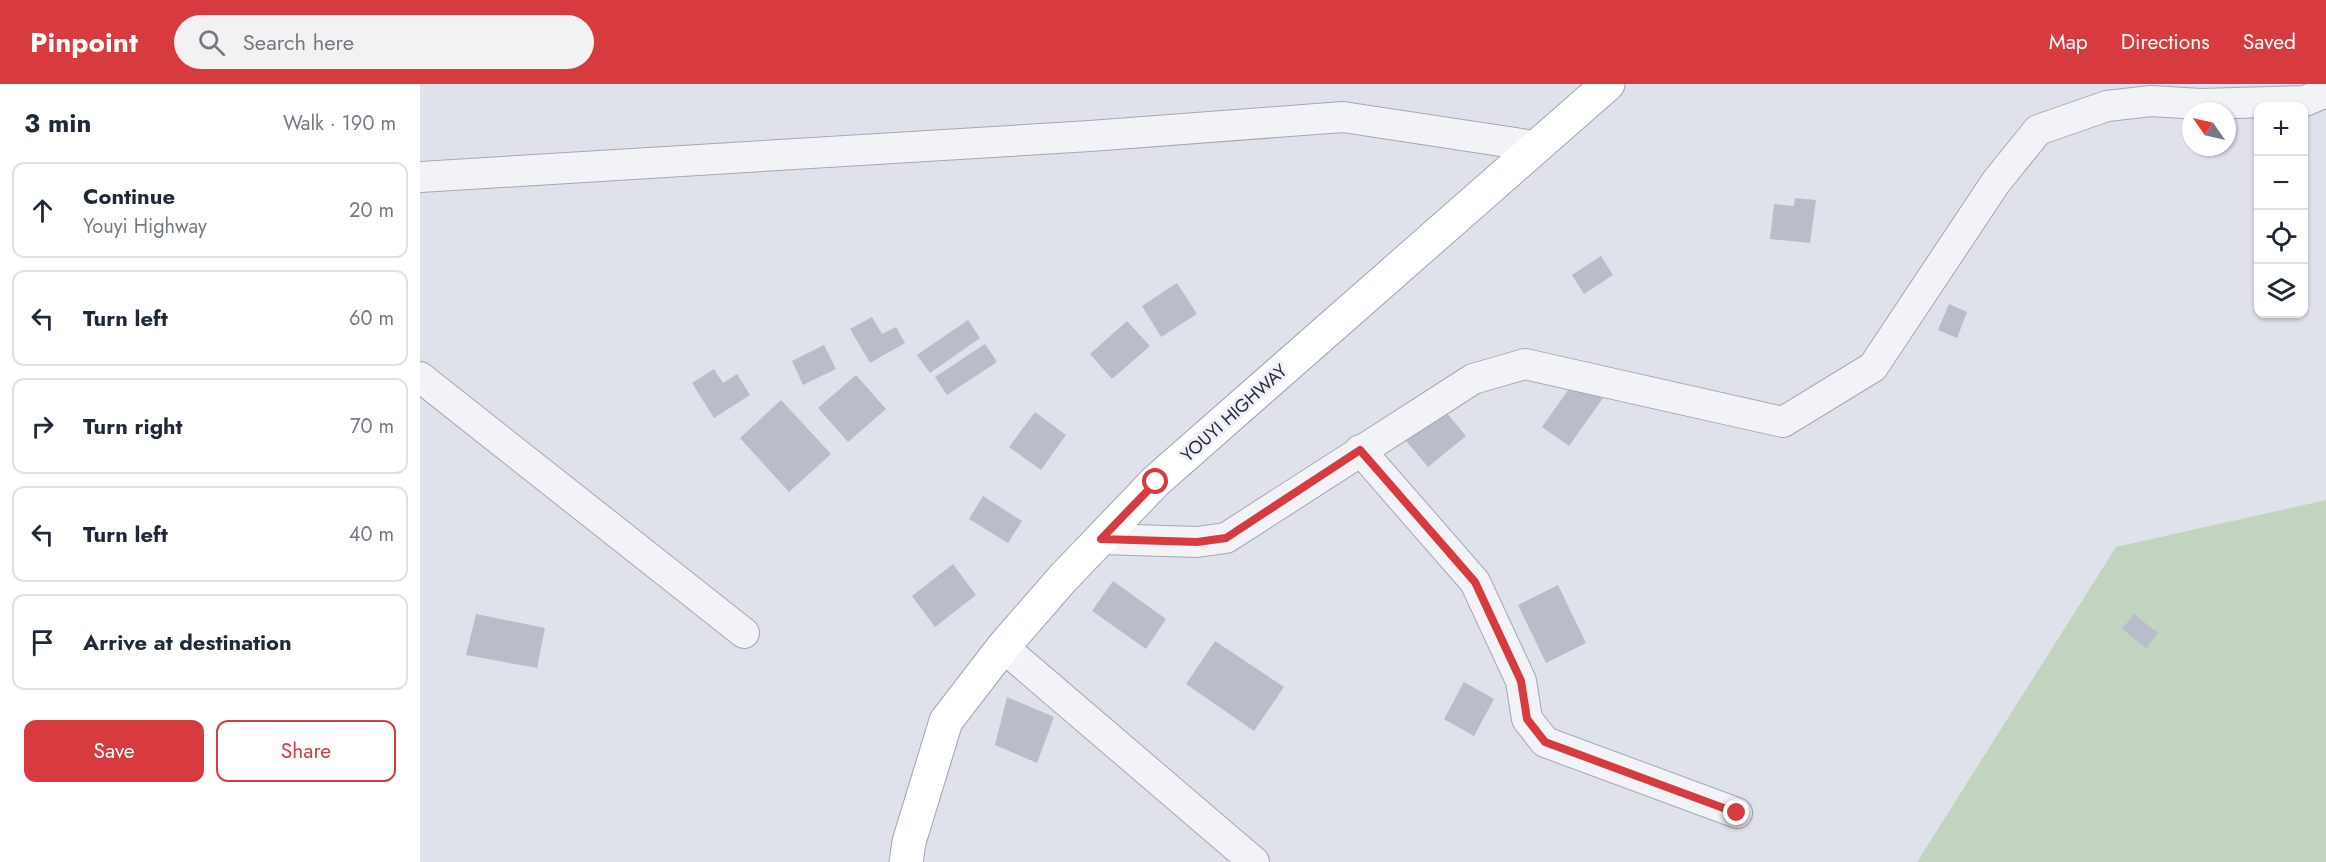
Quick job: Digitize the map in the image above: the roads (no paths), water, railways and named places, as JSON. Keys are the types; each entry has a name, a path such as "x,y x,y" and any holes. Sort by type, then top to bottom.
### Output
{"main road":[{"name":"YOUYI HIGHWAY","path":"906,862 909,842 946,721 1003,647 1156,482 1534,146 1608,84"}],"street":[{"path":"1101,539 1197,542 1226,538 1473,379 1525,364 1783,422 1873,368 1996,182 2038,130 2108,105 2151,102 2201,104 2305,100 2326,92"},
{"path":"420,177 1090,136 1343,117 1534,146"},
{"path":"420,377 744,633"},
{"path":"1360,450 1475,582 1521,681 1527,719 1545,742 1737,813"},
{"path":"1003,647 1254,862"}]}
